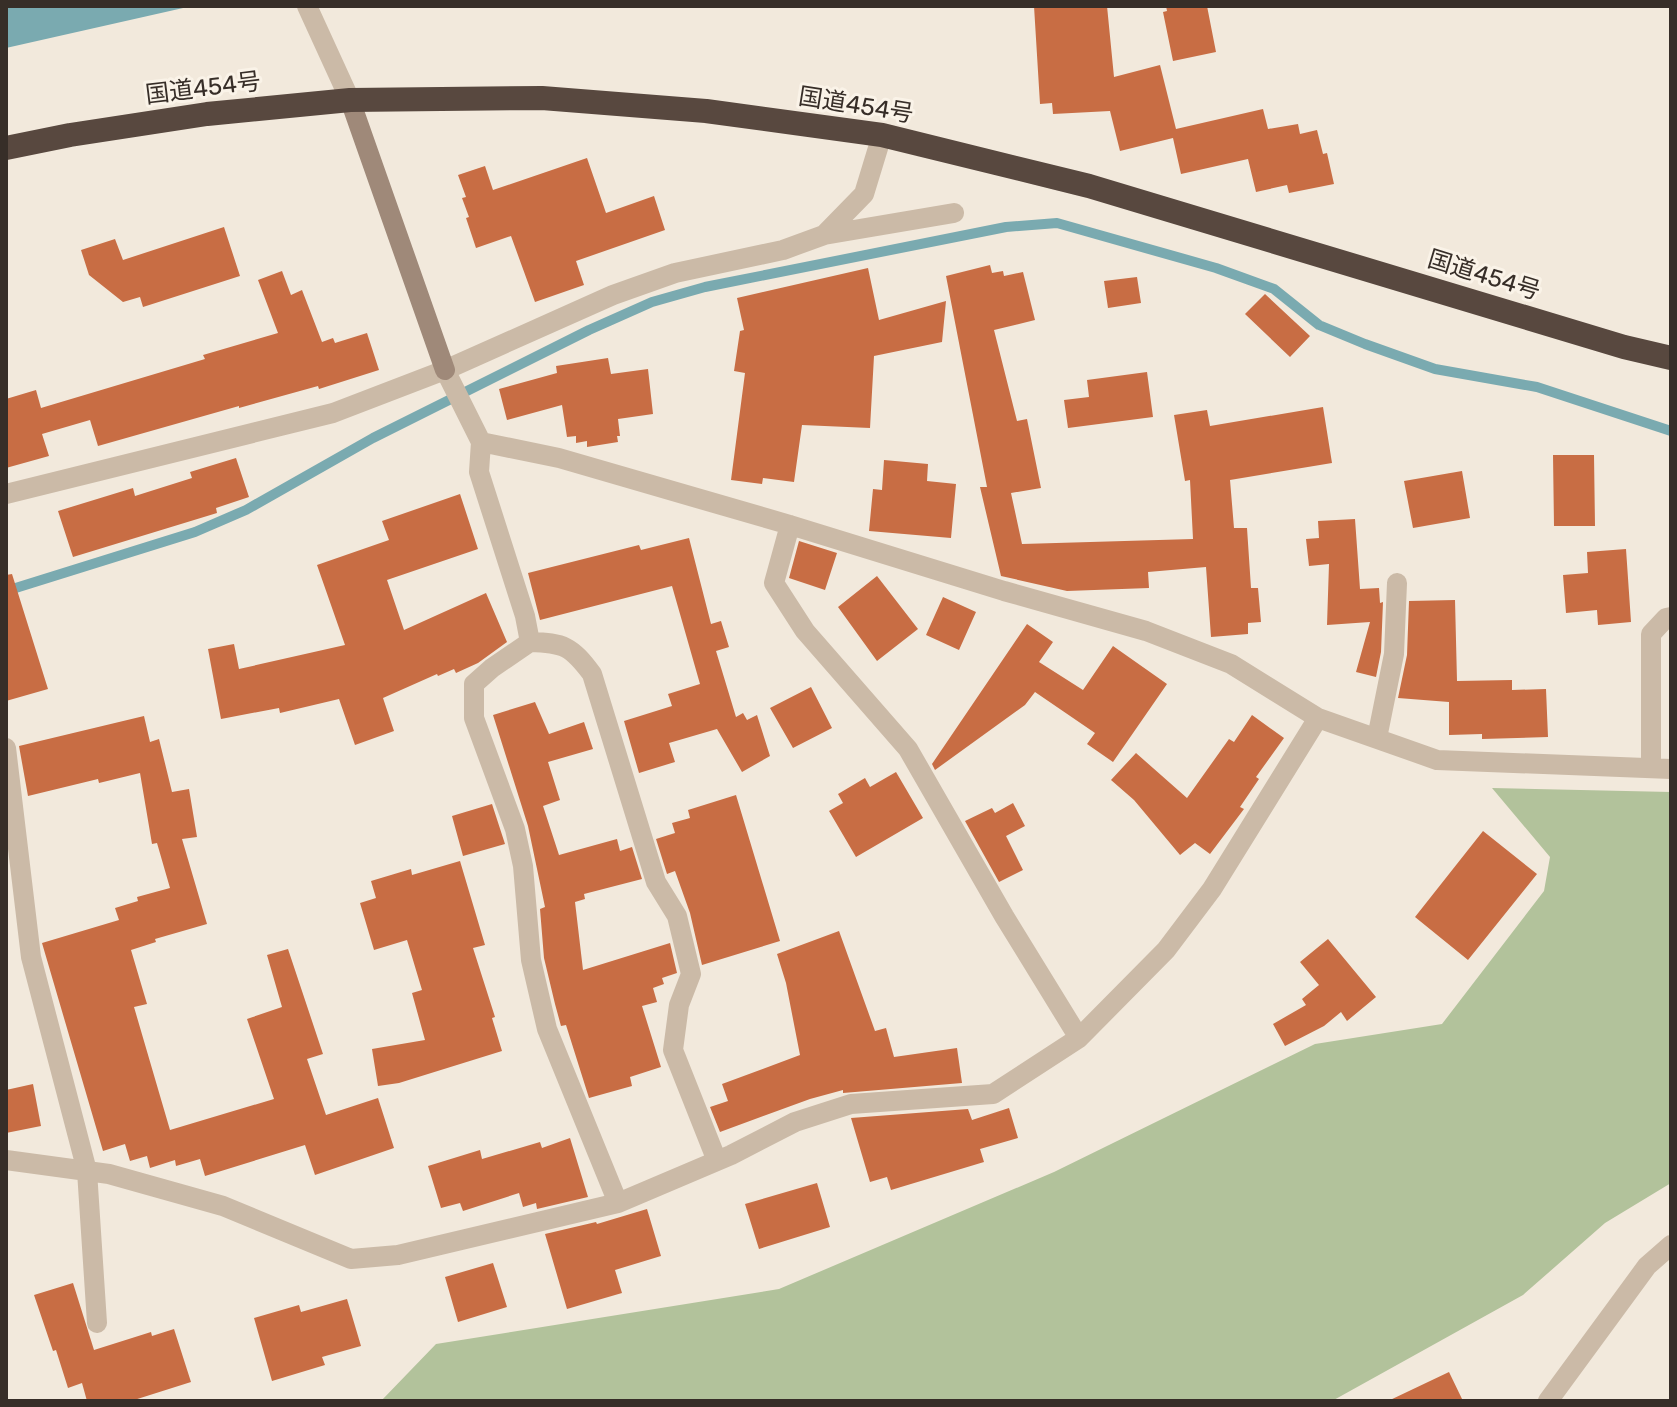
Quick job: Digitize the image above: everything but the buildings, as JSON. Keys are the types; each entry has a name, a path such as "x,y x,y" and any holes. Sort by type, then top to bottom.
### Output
{"highway":[{"name":"国道454号","path":"6,148 207,114 350,100 542,98 706,111 882,135 1089,186 1624,347 1671,358"}],"street":[{"path":"307,6 350,100 445,370 481,442 479,472 525,616 530,642"},
{"path":"824,235 864,194 882,135"},
{"path":"6,494 333,413 445,370 613,295 675,273 783,250 824,235 954,213"},
{"path":"481,442 559,458 1146,631 1231,664 1318,718 1437,760 1671,769"},
{"path":"790,525 774,583 805,631 908,749 1004,916 1079,1038"},
{"path":"1377,738 1394,654 1397,583"},
{"path":"1631,768 1661,757 1651,634 1666,618 1671,617"},
{"path":"618,1203 547,1029 531,960 523,866 515,829 474,718 474,684 530,642 558,643 576,652 592,674 656,882 677,916 691,974 679,1005 673,1050 717,1161"},
{"path":"6,1160 109,1174 223,1206 351,1259 398,1255 618,1203 717,1161 795,1122 851,1104 993,1094 1079,1038 1166,950 1212,889 1318,718"},
{"path":"6,748 31,957 87,1171 97,1323"},
{"path":"1530,1401 1549,1398 1647,1266 1671,1245"}],"green space":[{"path":"1492,788 1671,792 1671,1183 1605,1223 1523,1295 1332,1401 381,1401 436,1344 779,1289 1054,1172 1315,1044 1442,1024 1544,891 1550,857"}],"water":[{"path":"6,6 192,6 6,48"}],"waterway":[{"path":"6,591 195,532 246,510 373,438 589,330 652,302 705,287 1006,227 1057,223 1216,268 1274,289 1319,325 1365,344 1435,369 1537,387 1671,431"}]}
